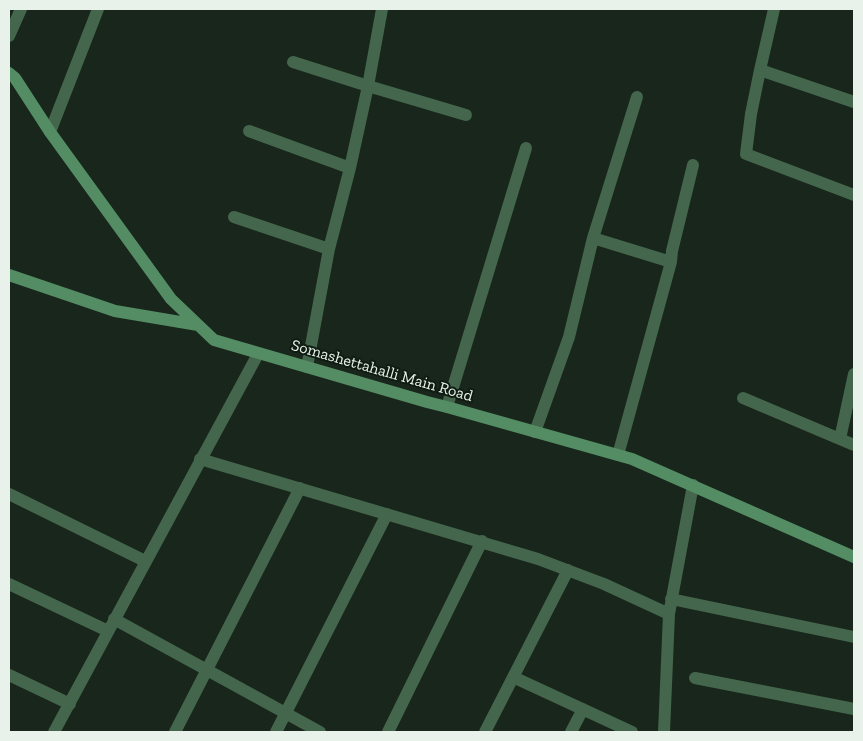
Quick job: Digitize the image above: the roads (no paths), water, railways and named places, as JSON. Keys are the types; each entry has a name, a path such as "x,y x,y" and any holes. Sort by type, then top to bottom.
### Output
{"street":[{"path":"9,36 21,9"},
{"path":"50,132 98,9"},
{"path":"307,367 329,249 350,168 382,9"},
{"path":"774,9 751,114 746,154 854,195"},
{"path":"292,62 466,115"},
{"path":"760,70 854,102"},
{"name":"Somashettahalli Main Road","path":"9,73 15,78 50,132 171,300 214,340 632,459 854,557"},
{"path":"535,432 569,337 593,238 637,97"},
{"path":"249,131 350,168"},
{"path":"447,407 526,148"},
{"path":"618,455 671,262 693,165"},
{"path":"234,217 329,249"},
{"path":"593,238 671,262"},
{"path":"9,276 115,312 198,325"},
{"path":"54,732 258,354"},
{"path":"840,439 854,374"},
{"path":"743,398 854,445"},
{"path":"200,459 482,541 568,570 620,591 669,614"},
{"path":"664,732 669,614 693,485"},
{"path":"175,732 300,488"},
{"path":"9,494 145,561"},
{"path":"276,732 387,514"},
{"path":"388,732 482,541"},
{"path":"485,732 568,570"},
{"path":"9,584 108,631"},
{"path":"671,599 854,637"},
{"path":"114,619 320,732"},
{"path":"9,675 70,704"},
{"path":"513,677 632,732"},
{"path":"695,678 854,709"},
{"path":"571,732 583,709"}]}
